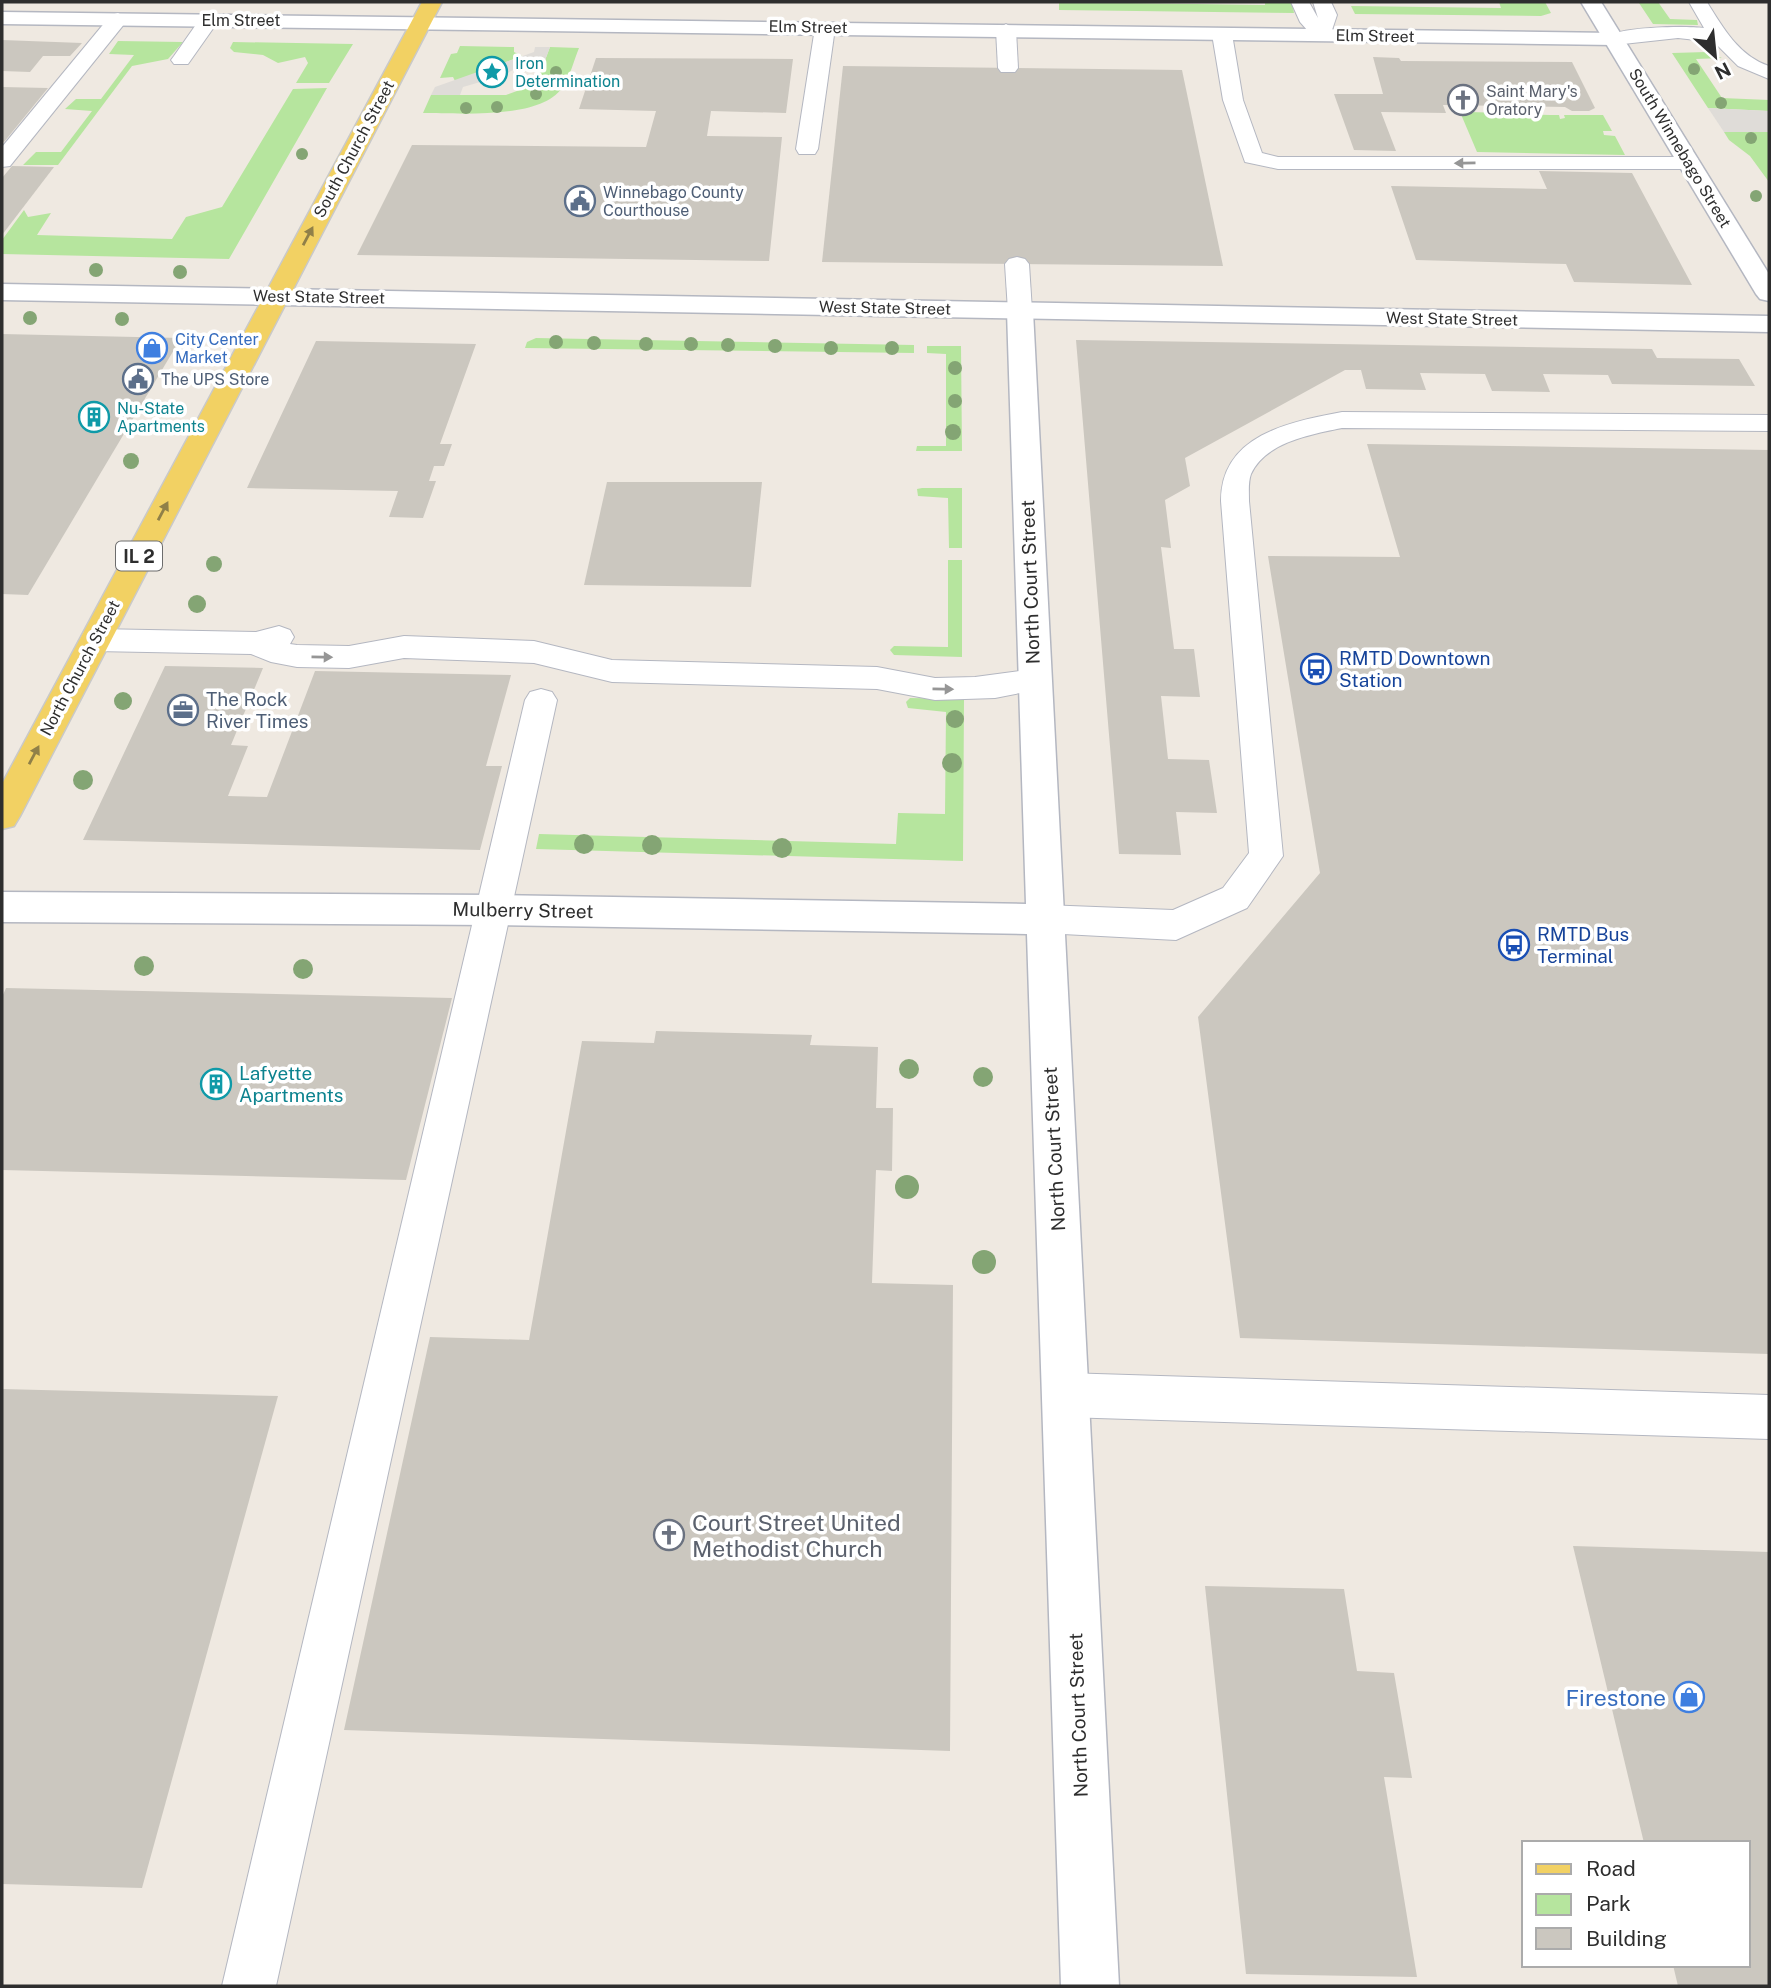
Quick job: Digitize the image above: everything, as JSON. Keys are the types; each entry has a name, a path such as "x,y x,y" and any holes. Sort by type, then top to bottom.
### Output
{"main road":[{"name":"South Church Street","path":"275,296 428,12"},
{"name":"North Church Street","path":"2,816 275,296"}],"street":[{"name":"South Winnebago Street","path":"1591,2 1769,294"},
{"name":"Elm Street","path":"2,18 237,20 428,12 825,28 1006,20 1222,34 1614,39"},
{"name":"West State Street","path":"2,292 1769,324"},
{"name":"North Court Street","path":"1020,311 1090,1986"},
{"name":"Mulberry Street","path":"2,906 492,910 1044,919"}],"lane":[{"path":"1300,2 1310,22 1322,35"},
{"path":"1322,2 1328,15 1322,35"},
{"path":"1698,2 1725,46 1746,62 1769,74"},
{"path":"2,161 118,19"},
{"path":"181,60 209,20"},
{"path":"225,38 237,20"},
{"path":"1006,20 1008,68"},
{"path":"807,149 825,28"},
{"path":"1222,34 1233,100 1253,157 1278,163 1689,163"},
{"path":"1614,39 1640,38 1660,45 1708,45 1719,37"},
{"path":"1017,264 1020,311"},
{"path":"1044,919 1176,925 1235,898 1266,856 1235,483 1240,468 1278,437 1310,426 1342,420 1769,423"},
{"path":"95,640 256,643 271,651 308,657 349,657 404,647 550,653 585,666 612,671 877,678 904,687 942,689 999,687 1034,680"},
{"path":"249,1986 541,700"},
{"path":"1065,1395 1769,1417"}],"green space":[{"path":"1059,2 1265,5 1265,2 1292,2 1294,13 1059,10"},
{"path":"1499,2 1545,2 1551,13 1541,16 1355,14 1351,6 1501,8"},
{"path":"1658,2 1670,19 1697,20 1698,25 1653,24 1639,3"},
{"path":"118,41 183,42 168,59 132,66 58,165 23,165 36,152 61,152 92,111 65,109 76,99 101,99 134,55 109,54"},
{"path":"233,42 353,44 329,83 296,83 308,63 305,57 278,63 263,55 234,52 230,48"},
{"path":"460,46 514,47 514,52 522,56 455,81 453,77 440,78 451,54 457,53"},
{"path":"550,47 579,48 565,84 551,98 536,105 497,113 423,113 431,95 506,95 536,84"},
{"path":"1707,52 1722,58 1696,59 1722,98 1769,100 1769,111 1708,108 1672,53"},
{"path":"327,88 229,259 2,254 2,240 24,210 28,217 51,213 37,235 172,239 186,217 222,207 293,89"},
{"path":"1460,112 1559,115 1560,119 1565,118 1564,115 1603,115 1612,131 1603,131 1604,135 1615,136 1625,155 1477,152"},
{"path":"1724,132 1769,132 1769,182 1750,156 1729,140"},
{"path":"536,338 914,345 914,353 525,348 527,342"},
{"path":"927,346 961,346 962,451 916,451 917,446 946,446 946,354 927,353"},
{"path":"962,488 962,548 949,548 948,498 918,496 917,489"},
{"path":"948,560 962,560 962,657 894,655 890,650 894,646 948,647"},
{"path":"910,698 964,699 963,861 536,849 539,834 896,844 898,813 945,814 946,712 908,708 906,702"}],"shaded area":[{"path":"535,47 550,47 544,63 530,62 501,76 463,87 460,95 431,95 435,87 534,52"},
{"path":"1708,108 1769,111 1769,132 1724,132"}],"building":[{"path":"2,40 82,43 70,56 43,56 30,72 2,71"},
{"name":"Saint Mary's Oratory","path":"1373,57 1399,58 1401,61 1572,62 1595,108 1589,111 1572,111 1565,107 1443,105 1446,113 1381,112 1396,151 1354,150 1334,94 1383,94"},
{"name":"Winnebago County Courthouse","path":"596,58 793,59 786,113 711,111 707,136 782,137 769,261 357,255 412,145 646,147 656,111 579,109"},
{"path":"843,66 1182,70 1223,266 822,262"},
{"path":"2,87 48,88 4,142 2,141"},
{"path":"12,166 54,167 2,235 2,178"},
{"path":"1539,171 1632,173 1692,285 1574,282 1566,264 1416,260 1391,186 1547,189"},
{"name":"Nu-State Apartments","path":"2,334 181,338 28,595 2,594"},
{"path":"1076,340 1652,349 1657,358 1739,359 1755,386 1612,384 1608,375 1543,374 1550,392 1492,391 1485,374 1420,373 1426,390 1366,389 1361,370 1345,370 1185,458 1190,486 1165,500 1171,548 1161,547 1174,649 1194,649 1200,697 1161,696 1168,759 1209,760 1217,813 1176,812 1181,855 1119,854"},
{"path":"316,341 476,344 440,444 452,444 444,466 434,466 429,481 436,481 423,518 389,517 398,491 247,488"},
{"name":"RMTD Bus Terminal","path":"1367,444 1769,450 1769,1354 1240,1338 1198,1017 1320,873 1268,556 1400,557"},
{"path":"607,482 762,482 751,587 584,585"},
{"path":"165,666 263,668 231,745 248,746 228,796 267,797 315,671 511,675 486,766 502,766 480,850 83,840"},
{"name":"Lafyette Apartments","path":"6,988 452,998 406,1180 2,1170 2,997"},
{"name":"Court Street United Methodist Church","path":"656,1031 812,1035 810,1045 878,1047 876,1108 893,1108 892,1171 876,1170 872,1283 953,1285 950,1751 344,1730 430,1337 529,1340 582,1041 654,1043"},
{"path":"2,1389 278,1396 142,1888 2,1884"},
{"name":"Firestone","path":"1573,1546 1769,1552 1769,1986 1678,1986 1673,1967 1750,1967 1750,1841 1644,1841"},
{"path":"1205,1586 1344,1589 1357,1671 1394,1673 1412,1778 1384,1777 1417,1977 1246,1974"}],"place":[{"name":"Iron Determination","path":"492,72"},
{"name":"Saint Mary's Oratory","path":"1463,100"},
{"name":"Winnebago County Courthouse","path":"580,201"},
{"name":"City Center Market","path":"152,348"},
{"name":"The UPS Store","path":"138,379"},
{"name":"Nu-State Apartments","path":"94,417"},
{"name":"RMTD Downtown Station","path":"1316,669"},
{"name":"The Rock River Times","path":"183,710"},
{"name":"RMTD Bus Terminal","path":"1514,945"},
{"name":"Lafyette Apartments","path":"216,1084"},
{"name":"Court Street United Methodist Church","path":"669,1535"},
{"name":"Firestone","path":"1689,1697"}]}
